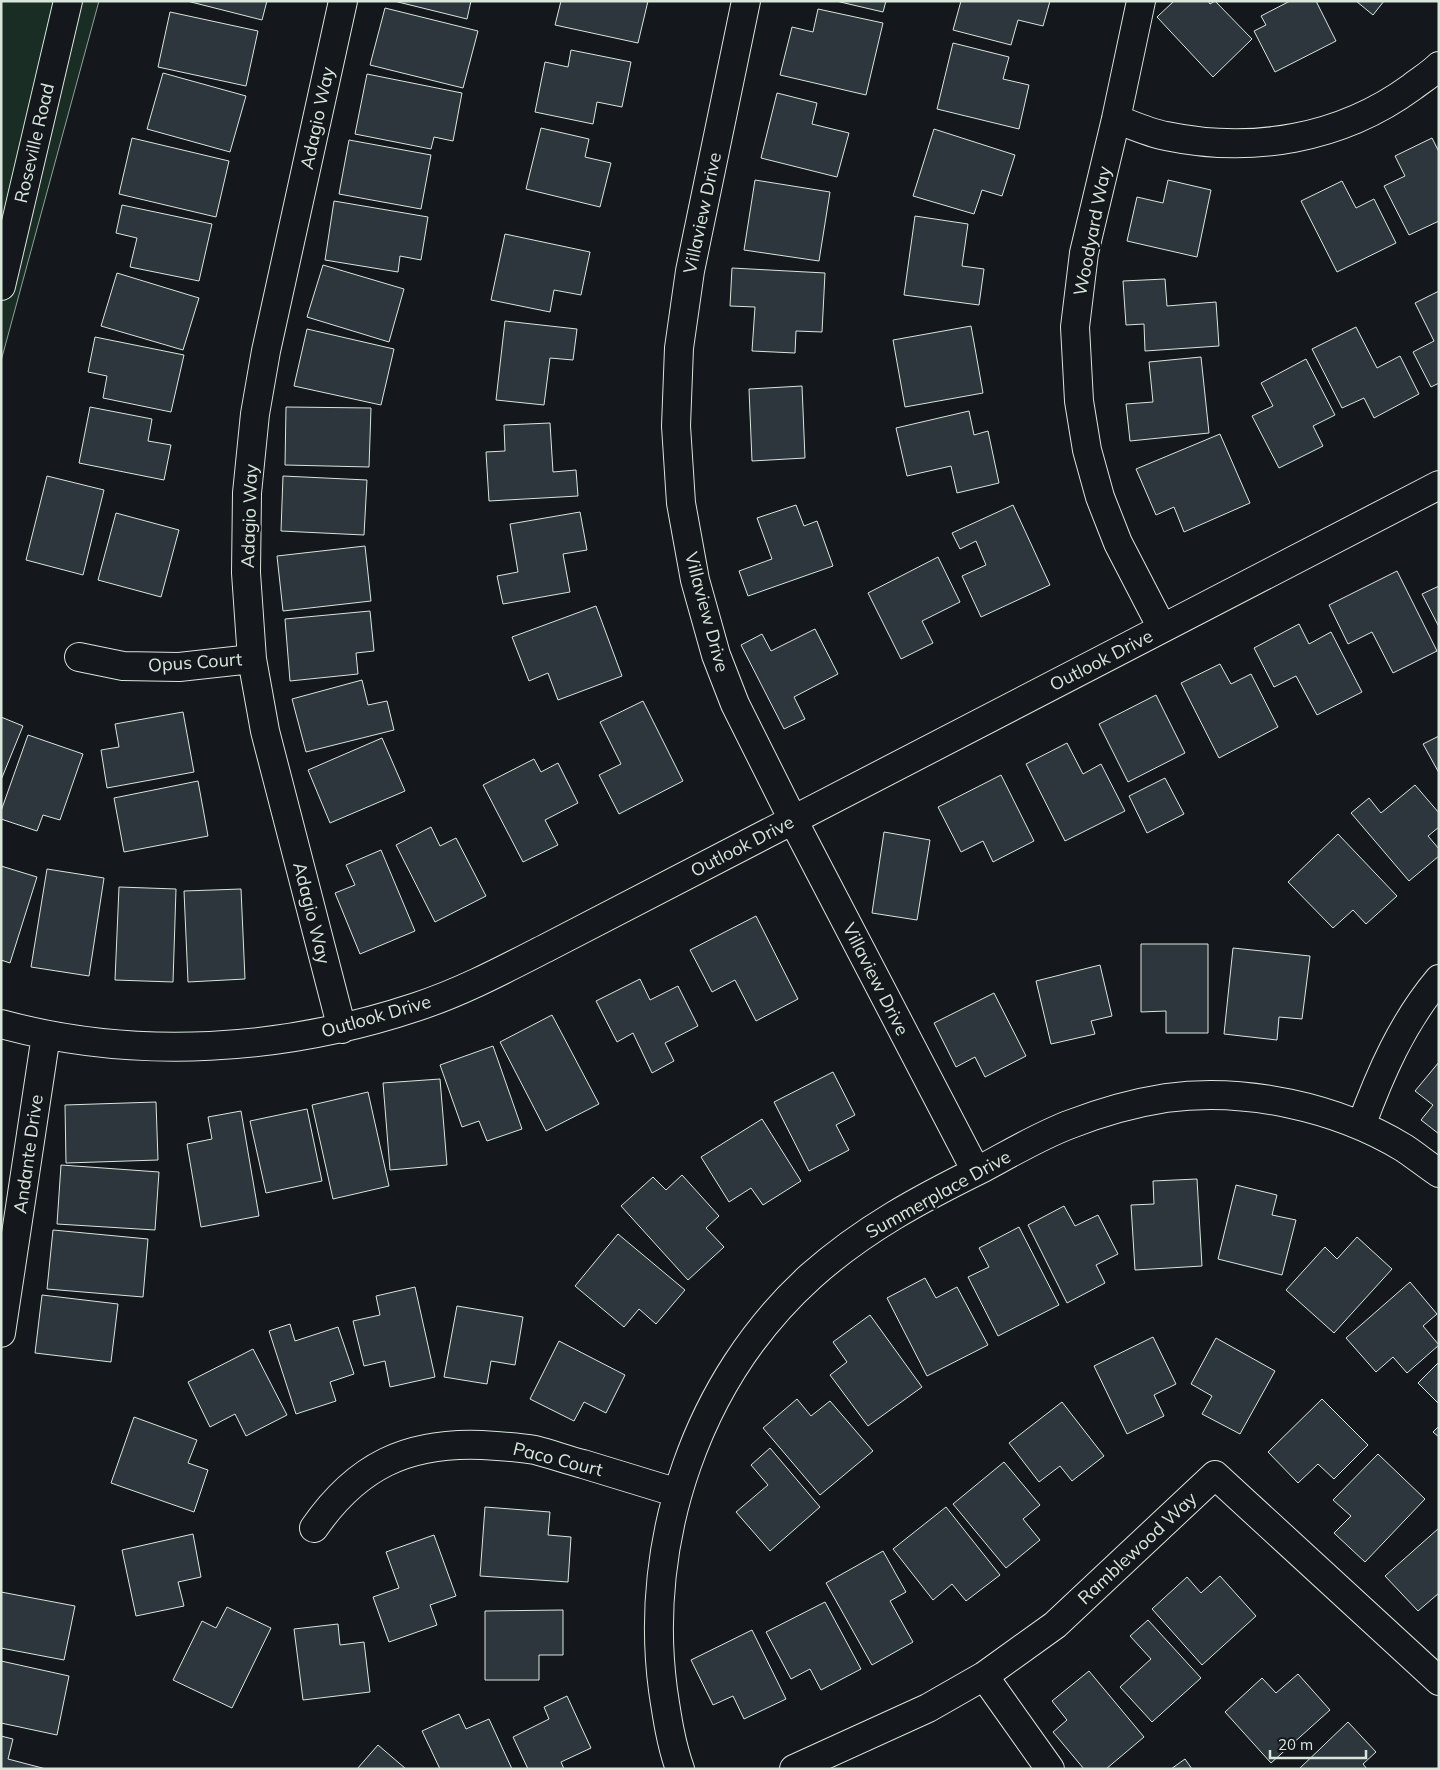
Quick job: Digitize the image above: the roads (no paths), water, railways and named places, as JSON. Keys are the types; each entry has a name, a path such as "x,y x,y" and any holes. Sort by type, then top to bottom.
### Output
{"street":[{"name":"Roseville Road","path":"1,286 68,1"},
{"name":"Adagio Way","path":"342,1 266,351 255,414 247,493 246,573 252,659 265,731 342,1029"},
{"name":"Villaview Drive","path":"746,1 690,271 678,348 676,426 682,503 695,580 716,655 735,704 793,820 976,1171"},
{"name":"Woodyard Way","path":"1141,1 1116,119 1084,253 1075,327 1079,401 1087,450 1100,497 1118,543 1162,628"},
{"path":"1116,119 1165,136 1217,144 1244,144 1296,138 1346,124 1393,101 1439,66"},
{"name":"Outlook Drive","path":"1,1024 46,1035 107,1044 196,1047 258,1043 342,1029 417,1006 475,984 1439,485"},
{"name":"Opus Court","path":"79,657 124,666 179,667 252,659"},
{"path":"1361,1126 1378,1078 1400,1034 1427,993 1439,980"},
{"name":"Andante Drive","path":"1,1333 46,1035"},
{"name":"Summerplace Drive","path":"680,1769 666,1713 659,1663 662,1563 678,1493 695,1442 717,1397 744,1354 775,1314 809,1278 848,1246 889,1217 1068,1125 1117,1108 1168,1098 1219,1095 1271,1100 1320,1112 1361,1126 1403,1148 1439,1173"},
{"name":"Paco Court","path":"314,1528 327,1509 344,1491 363,1476 383,1464 406,1454 458,1444 511,1446 536,1451 678,1493"},
{"name":"Ramblewood Way","path":"794,1769 928,1708 984,1676 1055,1625 1214,1475 1439,1681"},
{"path":"984,1676 1050,1769"}]}
